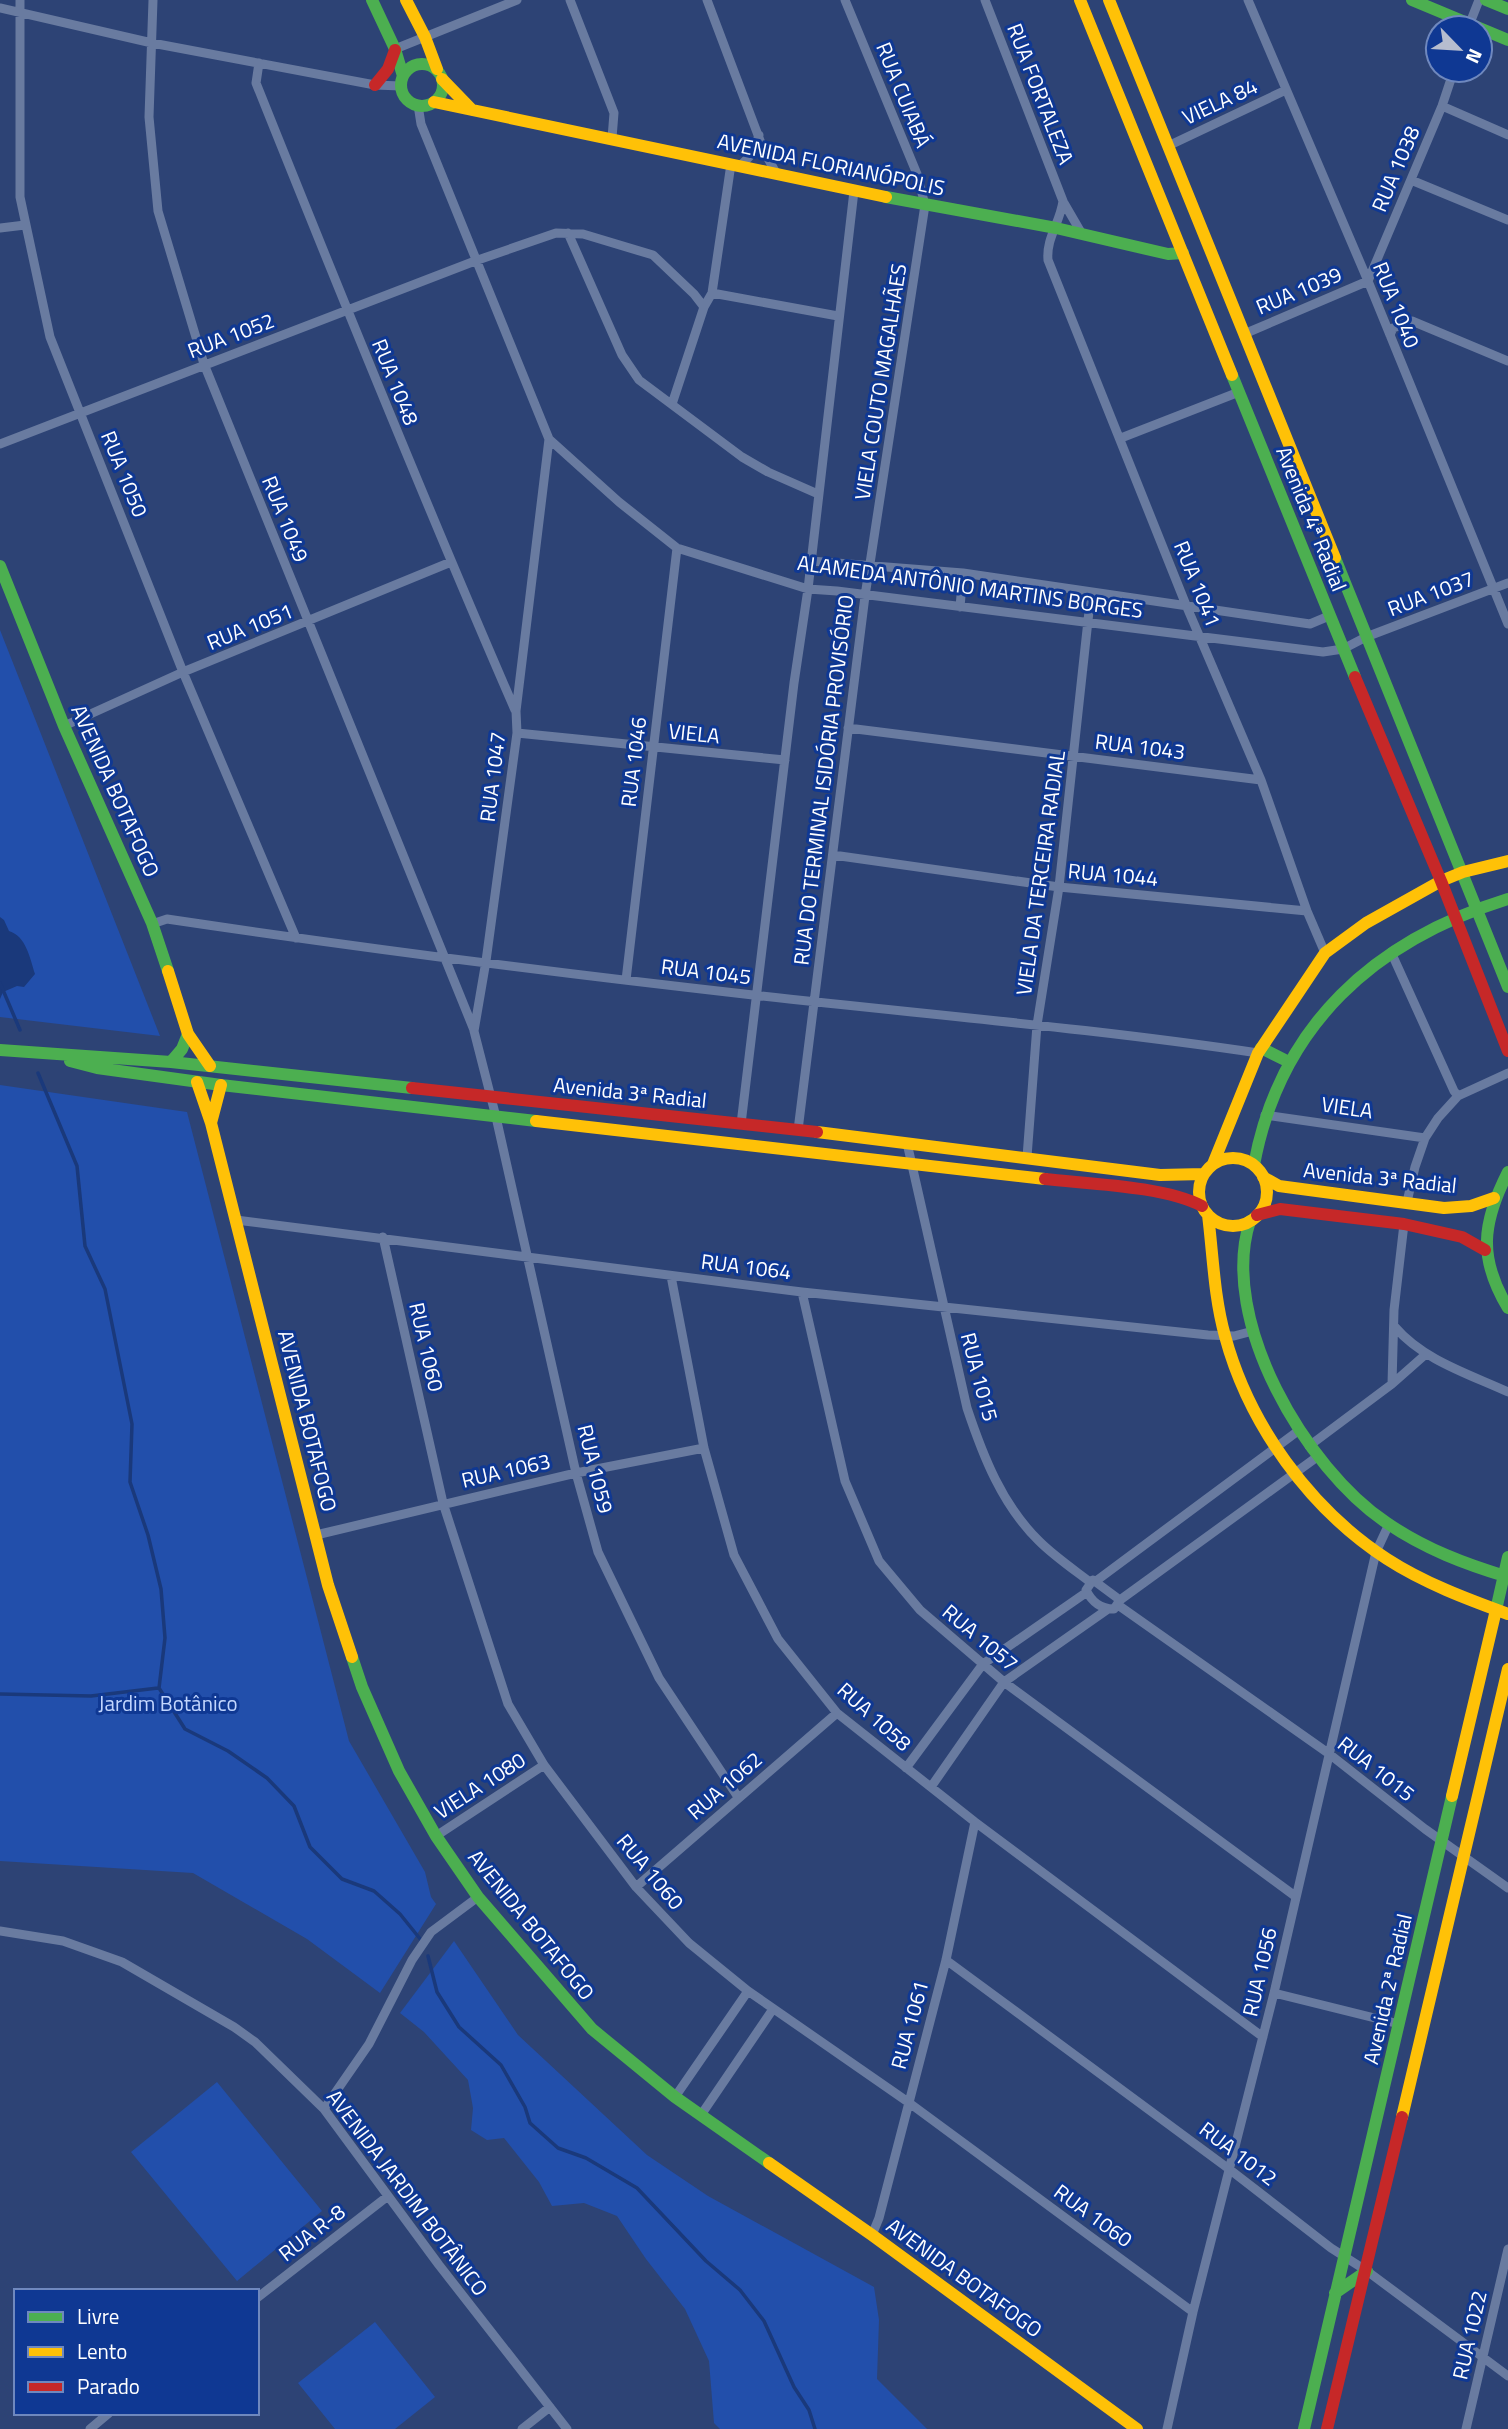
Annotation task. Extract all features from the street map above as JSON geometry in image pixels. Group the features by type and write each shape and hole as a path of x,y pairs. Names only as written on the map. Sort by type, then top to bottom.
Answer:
{"main road":[{"path":"372,0 395,49 406,99 418,105 434,102 442,92 439,74 425,37 406,0"},
{"name":"Avenida 4ª Radial","path":"1080,0 1508,1051"},
{"name":"Avenida 4ª Radial","path":"1109,0 1508,987"},
{"path":"1412,0 1443,14"},
{"path":"1486,0 1508,9"},
{"path":"375,85 388,69 395,49"},
{"path":"402,81 412,66 431,66 472,110"},
{"name":"AVENIDA FLORIANÓPOLIS","path":"434,102 854,191 1056,228 1168,254 1183,253"},
{"name":"AVENIDA BOTAFOGO","path":"0,566 64,726 152,925 188,1034 210,1066"},
{"path":"1502,1611 1439,1586 1376,1552 1320,1503 1275,1446 1245,1393 1226,1337 1199,1184 1213,1164 1259,1050 1325,953 1366,923 1441,881 1463,872 1508,861"},
{"path":"1254,1165 1265,1115 1289,1062 1316,1024 1346,990 1391,952 1454,917 1508,899"},
{"path":"171,1062 182,1049 188,1034"},
{"name":"Avenida 3ª Radial","path":"0,1050 51,1056 97,1068 221,1085 496,1117 606,1126 1157,1192 1187,1198 1205,1210"},
{"path":"1259,1050 1289,1062"},
{"name":"Avenida 3ª Radial","path":"51,1056 98,1055 171,1062 799,1130 1160,1175 1204,1174"},
{"name":"AVENIDA BOTAFOGO","path":"197,1082 211,1123 328,1585 362,1687 399,1771 436,1836 478,1897 592,2029 675,2097 872,2235 1137,2429"},
{"name":"AVENIDA BOTAFOGO","path":"211,1123 221,1085"},
{"path":"606,1126 641,1124 732,1134 738,1131 741,1124"},
{"path":"799,1130 803,1144 831,1155"},
{"path":"1213,1164 1235,1158 1254,1165 1264,1177 1266,1197 1243,1242 1247,1306 1253,1331 1272,1381 1298,1430 1347,1489 1389,1524 1454,1559 1506,1576"},
{"path":"1508,1172 1494,1198 1487,1225 1485,1250 1497,1292 1508,1308"},
{"name":"Avenida 3ª Radial","path":"1264,1177 1279,1186 1444,1208 1471,1206 1494,1198"},
{"name":"Avenida 3ª Radial","path":"1254,1218 1280,1209 1404,1224 1462,1237 1485,1250"},
{"path":"1205,1210 1222,1224 1229,1226 1254,1218"},
{"name":"Avenida 2ª Radial","path":"1304,2429 1443,1841 1502,1611 1508,1557"},
{"name":"Avenida 2ª Radial","path":"1326,2429 1367,2271 1508,1669"},
{"path":"1335,2293 1367,2271"}],"street":[{"name":"RUA 1050","path":"20,0 20,197 50,337 183,672 296,938"},
{"name":"RUA 1049","path":"153,0 149,117 158,211 204,364 474,1031"},
{"path":"395,49 517,0"},
{"path":"570,0 614,113 612,138"},
{"path":"707,0 764,150 776,173"},
{"name":"RUA CUIABÁ","path":"845,0 917,174 925,205"},
{"name":"RUA FORTALEZA","path":"985,0 1063,201 1082,234"},
{"name":"RUA 1040","path":"1248,0 1368,281 1508,624"},
{"path":"0,8 152,43 375,85 402,81"},
{"name":"RUA 1048","path":"260,63 256,83 347,312 516,711"},
{"name":"RUA 1038","path":"1368,281 1449,84"},
{"name":"VIELA 84","path":"1168,146 1286,90"},
{"name":"ALAMEDA ANTÔNIO MARTINS BORGES","path":"418,105 421,124 549,439 619,502 677,548 808,589 1323,652 1343,649 1366,637"},
{"path":"1442,106 1508,135"},
{"path":"672,404 704,307 712,293 735,165 753,153 759,133"},
{"path":"1411,180 1508,219"},
{"name":"RUA DO TERMINAL ISIDÓRIA PROVISÓRIO","path":"741,1124 793,683 808,589 854,191"},
{"path":"1056,228 1063,201"},
{"name":"VIELA COUTO MAGALHÃES","path":"871,565 925,205"},
{"path":"0,228 25,225"},
{"name":"RUA 1041","path":"1056,228 1047,246 1048,260 1186,605 1261,780 1307,911 1325,953"},
{"name":"RUA 1052","path":"0,444 475,261 556,233 568,233"},
{"path":"704,307 653,255 583,234 568,233 629,368 639,380 742,457 768,472 818,494"},
{"name":"RUA 1039","path":"1244,334 1368,281"},
{"path":"712,293 838,316"},
{"path":"1390,335 1393,328 1412,321 1508,361"},
{"path":"1121,439 1239,392"},
{"name":"RUA 1047","path":"496,1117 474,1031 517,733 516,711 549,439"},
{"name":"RUA 1046","path":"626,980 677,548"},
{"name":"ALAMEDA ANTÔNIO MARTINS BORGES","path":"811,561 963,573 1310,624 1329,616"},
{"name":"RUA 1051","path":"64,726 183,672 451,562"},
{"name":"RUA DO TERMINAL ISIDÓRIA PROVISÓRIO","path":"799,1130 865,594 871,565"},
{"path":"961,607 963,573"},
{"name":"RUA 1037","path":"1366,637 1508,583"},
{"name":"VIELA DA TERCEIRA RADIAL","path":"1027,1157 1037,1025 1059,887 1091,593"},
{"name":"RUA 1043","path":"848,728 1261,780"},
{"name":"VIELA","path":"517,733 785,760"},
{"name":"RUA 1044","path":"832,855 1059,887 1307,911"},
{"name":"RUA 1045","path":"152,925 167,919 296,938 756,996 1259,1050"},
{"path":"1391,952 1458,1096"},
{"path":"1407,1202 1425,1138 1458,1096 1508,1073"},
{"name":"VIELA","path":"1265,1115 1425,1138"},
{"name":"RUA 1059","path":"496,1117 576,1473 598,1552 659,1678 738,1797"},
{"name":"RUA 1015","path":"907,1143 967,1408 994,1478 1015,1513 1039,1542 1119,1603 1508,1888"},
{"name":"RUA 1064","path":"236,1220 802,1292 1226,1337 1253,1331"},
{"path":"1392,1384 1394,1310 1404,1224"},
{"name":"RUA 1060","path":"383,1237 443,1503 508,1704 544,1765 636,1887 689,1943 748,1991 908,2102 1194,2312"},
{"name":"RUA 1058","path":"671,1276 704,1448 734,1555 778,1639 837,1713 975,1822 1263,2037"},
{"name":"RUA 1057","path":"802,1292 845,1481 879,1561 920,1610 1004,1682 1295,1896"},
{"path":"1395,1327 1406,1340 1426,1354 1508,1392"},
{"path":"1087,1592 1094,1602 1114,1609 1295,1473 1313,1451 1426,1354"},
{"path":"906,1768 983,1664 1087,1592 1093,1581 1227,1485 1298,1430"},
{"name":"RUA 1063","path":"316,1535 576,1473 704,1448"},
{"name":"RUA 1056","path":"1167,2429 1274,1993 1376,1552 1389,1524"},
{"path":"931,1787 1004,1682 1108,1609"},
{"name":"RUA 1062","path":"636,1887 837,1713"},
{"name":"VIELA 1080","path":"436,1836 544,1765"},
{"name":"RUA 1061","path":"872,2235 879,2218 946,1960 975,1822"},
{"path":"324,2109 369,2044 412,1960 431,1931 478,1897"},
{"name":"AVENIDA JARDIM BOTÂNICO","path":"0,1931 63,1941 122,1962 255,2042 324,2109 567,2429"},
{"name":"RUA 1012","path":"946,1960 1508,2376"},
{"path":"675,2097 748,1991"},
{"path":"1274,1993 1399,2024"},
{"path":"701,2115 773,2009"},
{"name":"RUA R-8","path":"259,2296 388,2196"},
{"name":"RUA 1022","path":"1466,2429 1508,2249"},
{"path":"522,2429 550,2407"},
{"path":"90,2429 107,2415"}],"green space":[{"path":"0,630 160,1036 0,1017"},
{"name":"Jardim Botânico","path":"0,1085 187,1112 349,1741 425,1872 431,1897 436,1904 380,1993 307,1939 193,1873 0,1861"},
{"path":"454,1941 518,2035 647,2155 708,2196 874,2287 879,2320 877,2379 927,2429 720,2429 714,2423 709,2361 685,2309 617,2216 584,2203 552,2206 539,2182 504,2138 487,2140 471,2130 473,2108 468,2080 424,2032 400,2013"},
{"path":"217,2082 322,2211 237,2281 131,2152"},
{"path":"375,2322 435,2397 395,2429 335,2429 298,2383"}],"shaded area":[{"path":"0,917 9,931 20,938 35,974 24,987 17,986 3,992 0,999"}],"waterway":[{"path":"0,983 20,1030"},
{"path":"38,1073 77,1166 85,1246 105,1289 132,1424 130,1482 148,1535 161,1589 165,1638 159,1688 185,1729 228,1751 267,1778 294,1806 310,1847 342,1879 374,1891 400,1914 421,1940"},
{"path":"0,1694 91,1696 158,1688"},
{"path":"428,1956 437,1992 459,2027 501,2065 525,2107 530,2123 558,2148 586,2158 637,2188 706,2261 740,2290 764,2321 794,2387 809,2410 815,2429"}],"traffic: fast":[{"path":"372,0 395,49 403,76"},
{"path":"1412,0 1508,40"},
{"path":"1486,0 1508,9"},
{"path":"422,64 437,70 443,85 437,100 422,106 407,100 401,85 407,70 422,64"},
{"path":"886,197 1056,228 1168,254 1183,253"},
{"path":"1232,375 1355,677"},
{"path":"1335,558 1508,987"},
{"path":"0,566 64,726 152,923 168,971"},
{"path":"1254,1165 1267,1115 1286,1070 1311,1030 1341,995 1376,964 1416,938 1460,916 1508,899"},
{"path":"171,1062 182,1049 188,1034"},
{"path":"1261,1048 1289,1062"},
{"path":"0,1050 171,1062 412,1088"},
{"path":"70,1061 97,1068 221,1085 536,1121"},
{"path":"1508,1172 1493,1208 1487,1240 1492,1273 1508,1308"},
{"path":"1250,1221 1243,1260 1247,1302 1258,1346 1276,1389 1300,1430 1327,1467 1357,1499 1387,1523 1446,1555 1508,1577"},
{"path":"1496,1610 1508,1557"},
{"path":"352,1657 362,1687 399,1771 436,1836 478,1897 592,2029 675,2097 769,2163"},
{"path":"1304,2429 1452,1796"},
{"path":"1335,2293 1367,2271"}],"traffic: slow":[{"path":"406,0 425,37 437,69"},
{"path":"1080,0 1232,375"},
{"path":"1109,0 1335,558"},
{"path":"442,79 472,110"},
{"path":"434,102 886,197"},
{"path":"1213,1164 1258,1053 1325,953 1366,923 1441,881 1463,872 1508,861"},
{"path":"168,971 188,1034 210,1066"},
{"path":"197,1082 211,1123 328,1585 352,1657"},
{"path":"211,1123 221,1085"},
{"path":"536,1121 1045,1179"},
{"path":"817,1132 1160,1175 1204,1174"},
{"path":"1233,1158 1246,1161 1257,1168 1264,1179 1267,1192 1264,1205 1257,1216 1246,1223 1233,1226 1220,1223 1209,1216 1202,1205 1199,1192 1202,1179 1209,1168 1220,1161 1233,1158"},
{"path":"1263,1177 1279,1186 1444,1208 1471,1206 1494,1198"},
{"path":"1208,1215 1216,1291 1225,1336 1250,1401 1286,1462 1333,1516 1387,1559 1431,1583 1508,1614"},
{"path":"1452,1796 1496,1610"},
{"path":"1402,2117 1508,1669"},
{"path":"769,2163 1137,2429"}],"traffic: jam":[{"path":"375,85 388,69 395,50"},
{"path":"1355,677 1441,881 1508,1051"},
{"path":"412,1088 817,1132"},
{"path":"1045,1179 1147,1190 1186,1199 1202,1206"},
{"path":"1257,1215 1280,1209 1404,1224 1462,1237 1485,1250"},
{"path":"1327,2429 1402,2117"}]}
